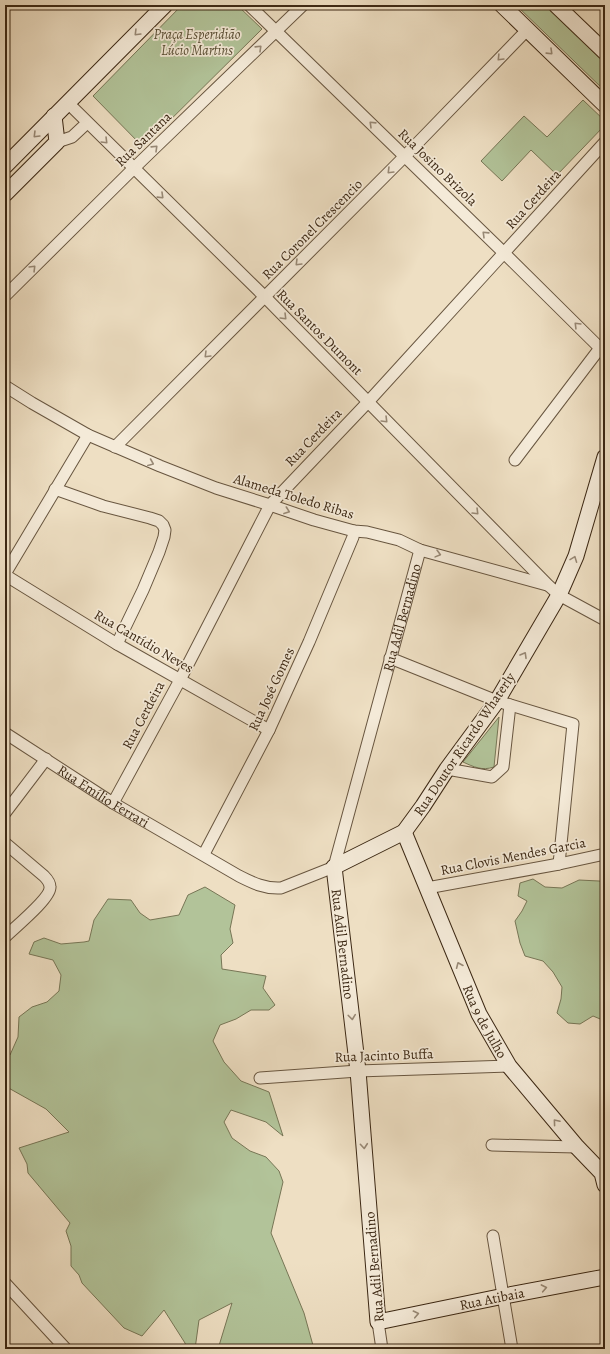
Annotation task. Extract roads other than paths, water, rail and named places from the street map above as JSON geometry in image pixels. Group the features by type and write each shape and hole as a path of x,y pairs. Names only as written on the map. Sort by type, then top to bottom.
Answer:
{"main road":[{"path":"5,166 165,5"},
{"path":"502,5 605,104"},
{"path":"556,5 605,52"},
{"path":"5,194 56,142 54,116"},
{"name":"Rua Doutor Ricardo Whaterly","path":"404,832 447,769 504,703 554,590 576,556 605,457"},
{"path":"334,867 404,832"},
{"name":"Rua 9 de Julho","path":"404,832 479,1014 509,1066 577,1147 602,1173 605,1186"},
{"name":"Rua Adil Bernadino","path":"334,867 358,1071 378,1322"},
{"name":"Rua Atibaia","path":"378,1322 605,1277"}],"street":[{"name":"Rua Josino Brizola","path":"249,5 602,350"},
{"name":"Rua Santana","path":"5,296 304,5"},
{"name":"Rua Coronel Crescencio","path":"116,447 405,156 527,30"},
{"name":"Rua Santos Dumont","path":"68,103 265,297 554,590"},
{"path":"56,142 72,137 87,123"},
{"name":"Rua Cerdeira","path":"113,802 180,680 270,505 368,402 605,142"},
{"path":"515,460 602,350"},
{"name":"Alameda Toledo Ribas","path":"5,386 88,434 216,488 314,520 354,531 368,532 399,540 420,550 554,590 605,620"},
{"path":"5,575 88,434"},
{"path":"55,489 103,506 150,518 163,525 165,530 164,537 159,552 143,590 117,644"},
{"name":"Rua José Gomes","path":"204,854 269,730 309,642 353,537 354,531"},
{"name":"Rua Adil Bernadino","path":"334,867 420,550"},
{"name":"Rua Cantídio Neves","path":"5,575 117,644 269,730"},
{"path":"390,658 504,703 573,724 559,864"},
{"path":"447,769 492,777 503,767 504,703"},
{"name":"Rua Emílio Ferrari","path":"5,733 113,802 204,854 239,876 259,885 272,888 281,888 334,867"},
{"path":"5,813 46,760"},
{"path":"5,843 44,876 51,887 43,902 5,937"},
{"name":"Rua Clovis Mendes Garcia","path":"427,888 605,854"},
{"name":"Rua Jacinto Buffa","path":"260,1078 358,1071 509,1066"},
{"path":"492,1145 577,1147"},
{"path":"493,1236 512,1349"},
{"path":"5,1283 66,1349"},
{"name":"Rua Adil Bernadino","path":"378,1322 382,1349"}],"park label":[{"name":"Praça Esperidião Lúcio Martins","path":"197,42"}]}
